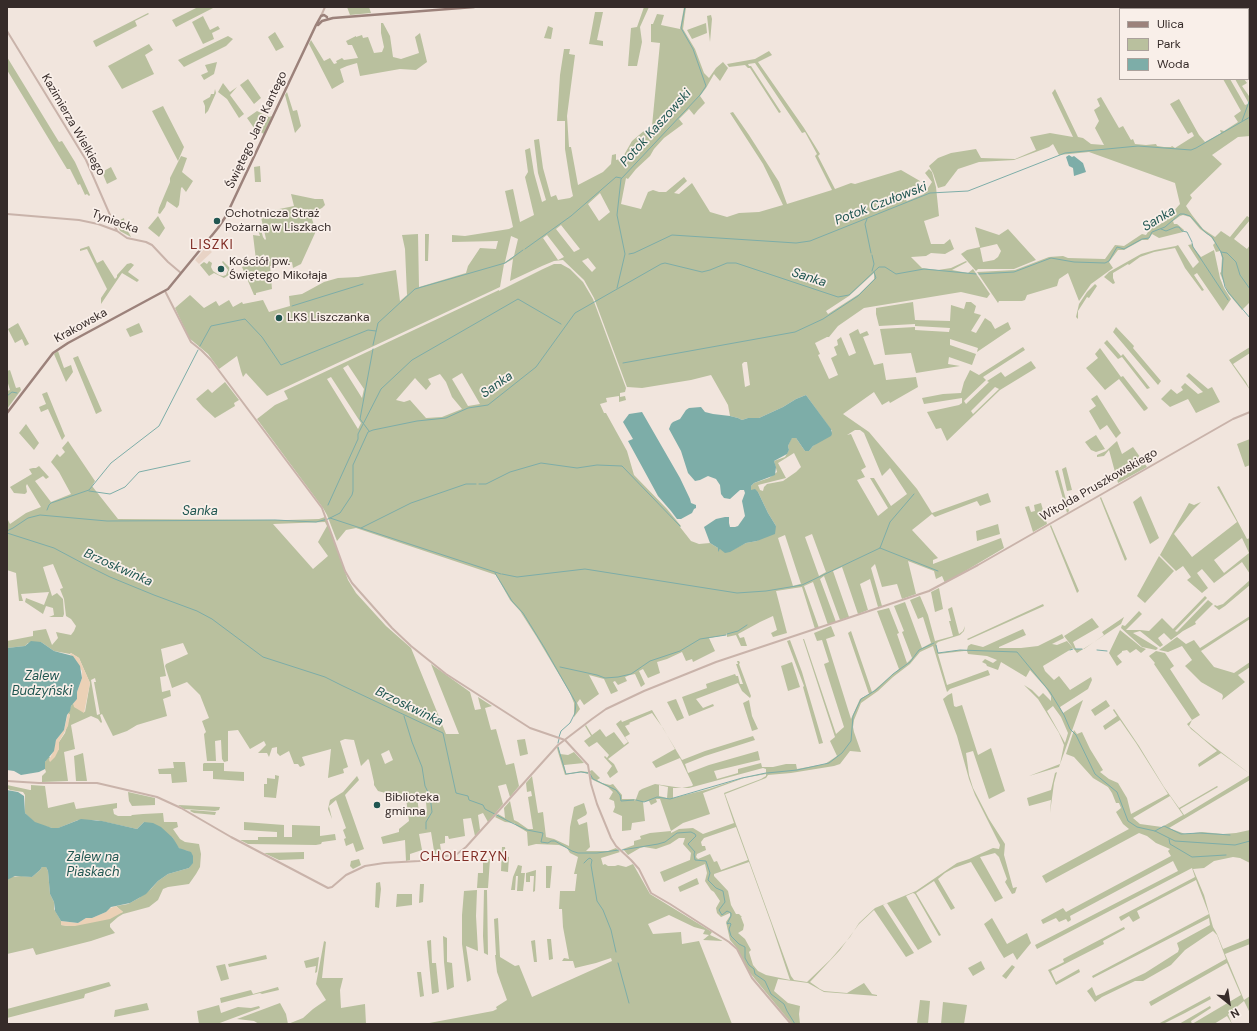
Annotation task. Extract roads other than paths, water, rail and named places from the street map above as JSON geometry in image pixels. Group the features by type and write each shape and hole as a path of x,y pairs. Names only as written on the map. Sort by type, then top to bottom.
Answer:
{"main road":[{"path":"324,18 474,7"},
{"name":"Świętego Jana Kantego","path":"181,273 220,226 226,216 315,28 324,18"},
{"name":"Krakowska","path":"7,413 46,360 55,351 164,291 171,286 181,273"}],"street":[{"path":"324,18 325,8"},
{"name":"Kazimierza Wielkiego","path":"7,31 86,160 117,231"},
{"name":"Tyniecka","path":"7,214 86,221 117,231 127,238 146,242 152,245 181,273"},
{"path":"164,291 191,342 206,355 322,508 345,571 352,583 392,628 411,646 453,679 530,728 564,740 588,765 597,806 611,838 621,851 639,869 651,893 729,942 737,949 752,978 791,1024"},
{"name":"Witolda Pruszkowskiego","path":"7,781 39,784 97,783 160,798 328,888 332,887 346,875 365,866 384,863 419,861 459,853 564,740 606,709 649,689 718,661 924,593 958,576 1233,419 1250,412"}],"water":[{"path":"1069,155 1072,157 1074,156 1083,163 1086,172 1074,176 1073,168 1069,166 1066,157"},
{"path":"806,395 831,429 831,436 813,446 809,451 805,451 796,438 792,438 788,446 789,450 787,454 774,461 776,467 775,475 754,483 751,486 751,490 755,489 758,492 776,526 775,534 757,541 746,543 730,552 725,553 720,549 718,552 718,548 710,543 704,527 716,519 725,517 729,517 730,527 738,526 745,516 742,501 745,493 744,490 740,490 730,499 724,498 721,494 720,485 716,479 708,476 695,481 688,473 681,451 669,429 671,424 680,419 689,408 701,407 705,412 730,416 742,420 748,418 759,418"},
{"path":"642,412 680,478 691,503 696,505 696,508 692,513 681,519 677,519 658,496 628,441 633,439 623,422 629,414"},
{"name":"Zalew Budzyński","path":"31,641 41,642 54,651 73,656 80,666 82,678 77,692 77,699 71,706 67,715 64,730 56,740 54,751 45,762 45,769 39,772 21,775 14,771 7,770 7,648 25,646"},
{"name":"Zalew na Piaskach","path":"7,790 18,792 24,796 25,813 35,822 52,828 58,828 81,819 102,821 137,829 144,822 153,823 161,827 173,838 179,848 191,852 193,856 193,863 189,868 168,874 158,881 146,894 130,903 111,907 106,912 92,918 86,918 78,923 61,921 55,911 54,902 50,894 48,871 46,867 42,867 32,877 15,876 7,880"}],"waterway":[{"name":"Potok Kaszowski","path":"617,288 625,254 617,215 621,179 700,95 706,86 693,49 681,28 685,7"},
{"path":"1242,121 1250,99"},
{"name":"Potok Czułowski","path":"629,254 672,235 796,243 810,241 930,193 968,191 1065,153 1138,146 1191,150 1250,117"},
{"path":"525,249 571,216 616,177 621,178"},
{"name":"Sanka","path":"979,274 1014,272 1051,258 1074,262 1105,263 1109,261 1117,247 1124,249 1142,239 1149,238 1152,232 1165,227 1180,214 1184,214 1190,216 1205,232 1212,237 1223,258 1222,274 1225,287 1250,318"},
{"path":"867,219 865,224 871,253"},
{"path":"1161,229 1166,231 1179,227 1182,231 1187,232 1192,242"},
{"path":"1192,243 1193,247 1228,300"},
{"path":"373,345 378,323 415,289 505,263 523,250"},
{"path":"1221,252 1227,253 1236,262 1240,275 1250,289"},
{"path":"872,255 874,264 872,271"},
{"name":"Sanka","path":"7,531 28,518 40,515 107,521 275,520 316,522 328,519 340,513 352,495 353,465 368,432 417,421 446,418 468,408 488,405 536,367 575,313 661,264 665,263 702,272 727,263 736,263 838,297 849,295 879,267 885,267 896,274 924,269 976,274"},
{"path":"623,363 795,332 823,319 858,296 876,278 874,272"},
{"path":"292,306 363,284"},
{"path":"328,505 358,439 358,434 381,389 412,360 518,299 561,324"},
{"path":"200,346 211,326 245,319 262,337 281,365 368,330 376,331"},
{"path":"369,431 360,419 373,349"},
{"path":"47,510 51,503 89,490 111,463 159,426 198,350"},
{"path":"7,396 12,392 17,393"},
{"path":"89,491 110,494 125,487 139,472 190,461"},
{"path":"479,484 486,484 510,472 541,463 577,468 597,465 622,466 680,526"},
{"path":"361,528 411,503 466,484 476,484"},
{"path":"502,574 517,577 585,569 737,593 766,591 802,585 880,548 890,522 914,494"},
{"path":"330,518 501,574"},
{"name":"Brzoskwinka","path":"7,533 54,548 110,577 197,611 212,619 263,657 325,677 443,733 456,793 468,796 469,800 483,805 485,809 527,830 543,833 541,842 548,843 555,841 578,853 597,853 619,850"},
{"path":"880,548 938,571"},
{"path":"495,573 512,601 523,613 576,703 575,713 570,723 561,731 559,737"},
{"path":"727,634 738,631 747,625"},
{"path":"560,667 605,678 618,677 631,674 650,661 680,651 700,639 726,635"},
{"path":"767,773 797,770 829,763 842,753 851,741 853,716 861,699 876,690 893,674 910,662 919,650 934,643"},
{"path":"936,645 938,653 960,650 1017,652 1050,692 1064,715 1070,729 1076,735 1095,774 1117,792 1128,821 1137,827 1155,831 1175,841 1235,845 1250,841"},
{"path":"1075,649 1082,649"},
{"path":"1097,650 1107,651"},
{"path":"404,716 422,767 425,786 430,796 432,812 426,822 426,829"},
{"path":"558,743 559,739"},
{"path":"558,747 566,774 581,772 588,773"},
{"path":"636,800 644,802 657,797 670,799 742,778 766,773"},
{"path":"590,774 593,779 616,790 620,795 621,801 634,800"},
{"path":"1155,831 1164,826 1181,834 1200,833 1230,835"},
{"name":"Brzoskwinka","path":"622,850 665,842 677,833 691,832 695,834 696,836 688,844 695,852 695,860 706,861 710,873 708,880 716,888 723,891 725,902 719,910 722,915 727,911 731,913 727,924 731,924 729,929 731,936 739,944 745,947 745,958 749,965 754,969 755,974 765,981 771,994 784,1004 795,1024"},
{"path":"1169,839 1170,844 1192,857 1226,855"},
{"path":"584,863 590,858 592,860 591,865 597,901 603,910 611,930 616,952"},
{"path":"618,963 629,1003"}],"place":[{"name":"Ochotnicza Straż Pożarna w Liszkach","path":"217,221"},
{"name":"Kościół pw. Świętego Mikołaja","path":"221,269"},
{"name":"LKS Liszczanka","path":"279,318"},
{"name":"Biblioteka gminna","path":"377,805"}],"district":[{"name":"LISZKI","path":"212,245"},
{"name":"CHOLERZYN","path":"464,857"}]}
